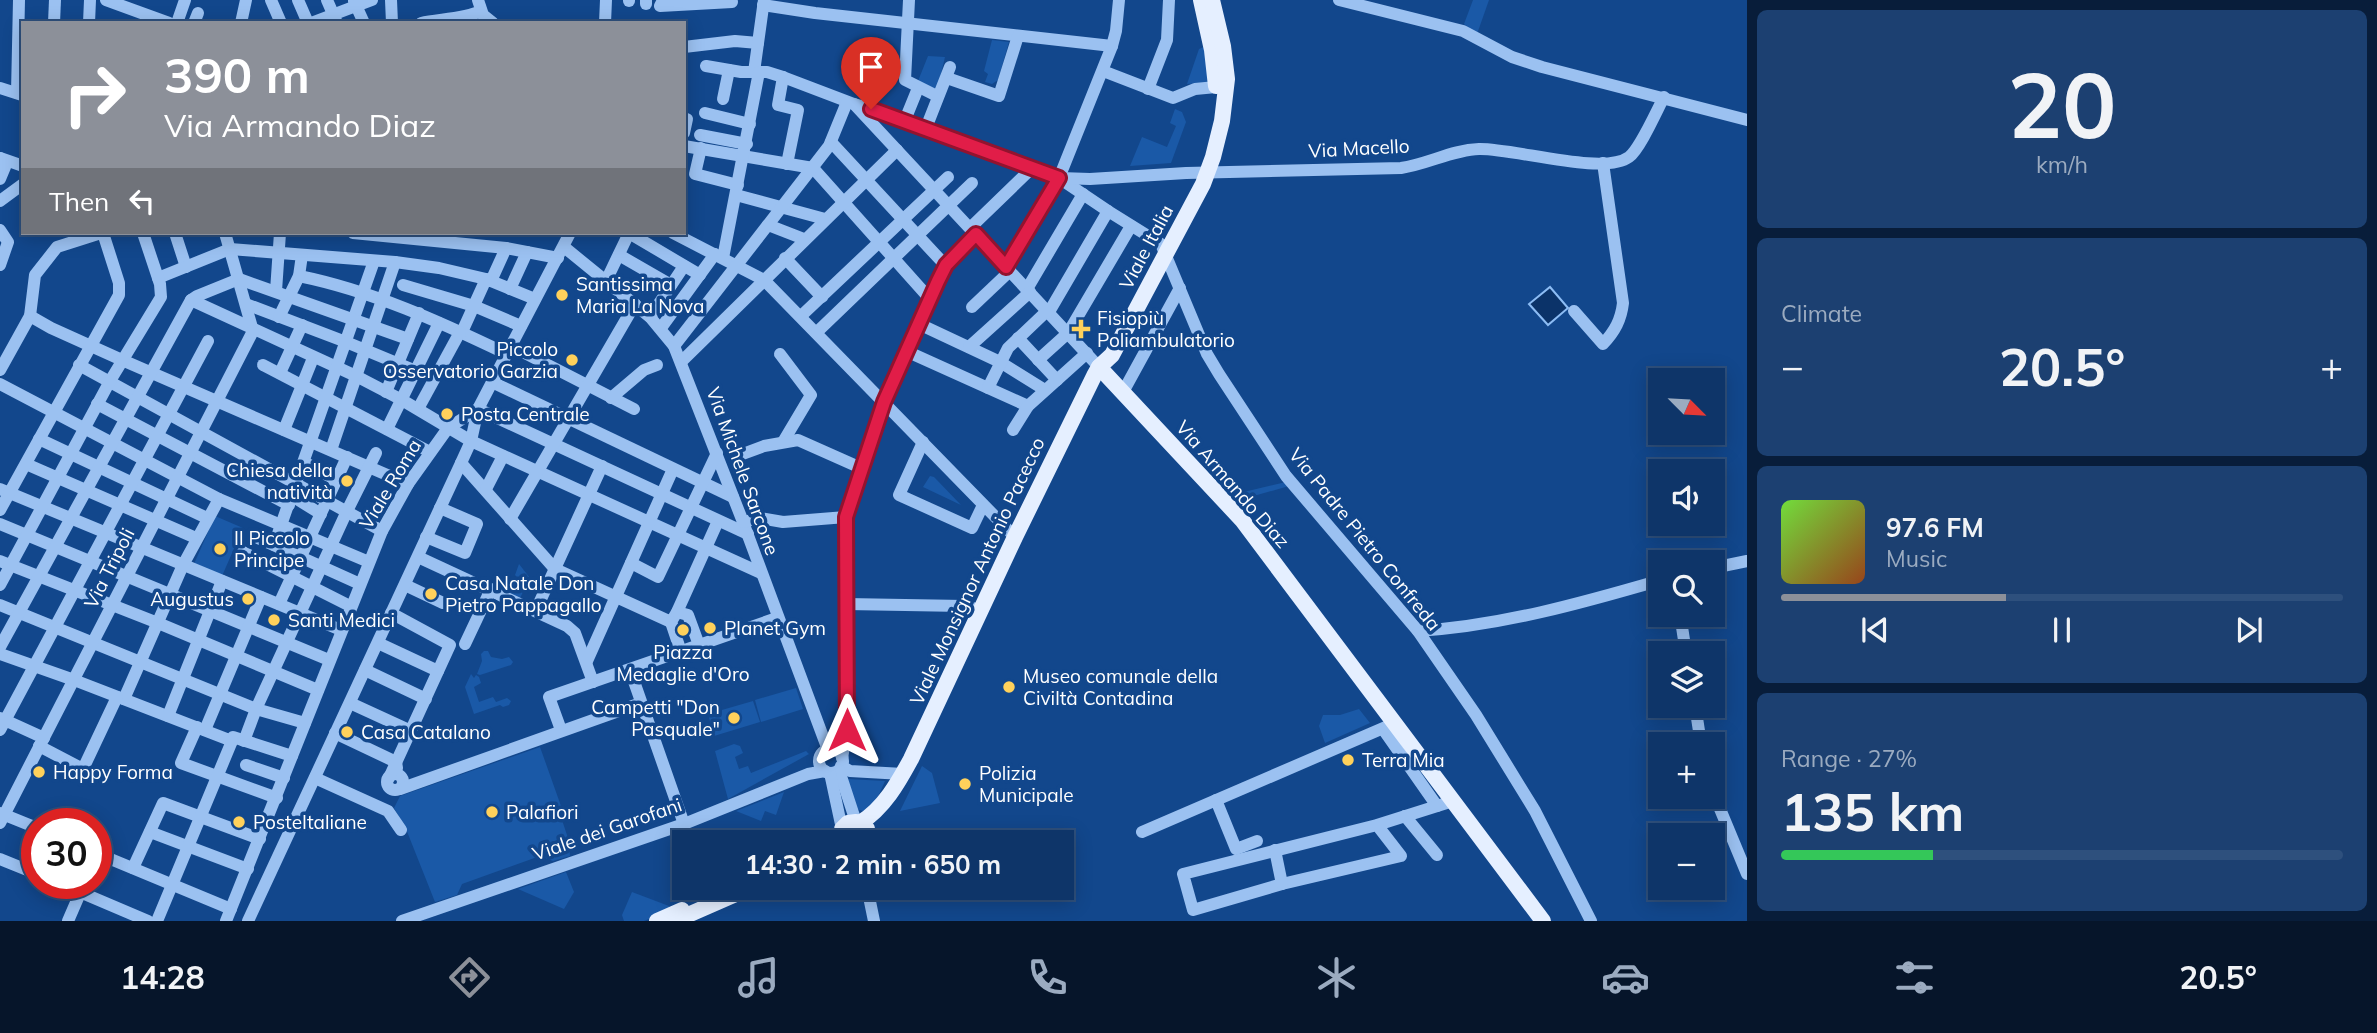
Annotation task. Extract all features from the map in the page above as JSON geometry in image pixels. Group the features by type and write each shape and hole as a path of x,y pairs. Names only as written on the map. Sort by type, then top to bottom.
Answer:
{"main road":[{"name":"Viale Italia","path":"1201,0 1215,62 1216,87 1202,173"},
{"name":"Viale Italia","path":"1099,367 1112,355 1218,141 1227,86 1223,47 1212,0"},
{"name":"Via Armando Diaz","path":"1099,367 1242,520 1389,726 1453,801 1543,921"},
{"name":"Viale Monsignor Antonio Pacecco","path":"849,830 876,811 903,774 1099,367"},
{"name":"Viale Monsignor Antonio Pacecco","path":"874,830 885,813 892,792"},
{"path":"657,921 705,900"},
{"path":"674,921 722,900"}],"street":[{"path":"0,88 20,94 19,0"},
{"path":"54,21 55,0"},
{"path":"89,21 90,0"},
{"path":"106,0 136,16 160,21"},
{"path":"178,21 185,0"},
{"path":"241,21 246,0"},
{"path":"271,0 280,21"},
{"path":"298,0 309,21"},
{"path":"327,0 335,19 355,3 372,0"},
{"path":"391,0 392,21"},
{"path":"605,21 606,0"},
{"path":"909,0 905,80 937,96"},
{"path":"972,307 1008,269 1059,178 1112,46 1119,0"},
{"path":"1148,89 1167,40 1170,0"},
{"path":"1339,0 1463,32 1512,57 1542,67 1747,120"},
{"path":"662,3 732,2"},
{"path":"355,3 363,21"},
{"path":"661,328 699,275 719,256 746,150 764,3 816,7 908,23 1112,46"},
{"path":"447,20 471,15 479,6 491,21"},
{"path":"926,128 948,73 999,96 1018,36"},
{"path":"686,47 735,41 758,43"},
{"path":"706,66 783,77 1059,178 1164,249"},
{"path":"723,99 729,70"},
{"path":"1103,71 1173,98 1195,89 1216,87"},
{"path":"783,77 778,105 798,110 787,164"},
{"path":"905,120 918,88"},
{"name":"Via Macello","path":"1059,178 1401,168 1416,166 1458,151 1481,149 1603,163 1620,161 1632,155 1664,97"},
{"path":"674,346 813,168 831,142 850,103"},
{"name":"Via Armando Diaz","path":"850,103 1099,367"},
{"path":"705,113 750,124"},
{"path":"686,124 687,119"},
{"path":"700,135 787,164 813,168 930,299"},
{"path":"831,142 946,265"},
{"path":"686,146 746,150"},
{"path":"701,148 695,174 781,208 825,219"},
{"path":"682,361 897,150"},
{"path":"0,158 21,165"},
{"path":"0,158 5,164 2,176 21,173"},
{"path":"1574,311 1603,344 1615,331 1622,314 1623,303 1603,163"},
{"path":"835,768 847,730 846,517 861,468 884,402 946,265 973,231 1032,168"},
{"path":"801,316 948,177"},
{"path":"817,332 972,183"},
{"path":"0,201 21,185"},
{"path":"969,348 1028,291 1083,194"},
{"path":"988,388 1007,348 1048,312 1108,211"},
{"path":"768,226 804,239"},
{"path":"1038,360 1068,333 1131,226"},
{"path":"0,230 8,242 0,265"},
{"path":"0,370 30,316 35,275 57,247 96,235"},
{"path":"0,510 5,491 26,464 120,292 103,235"},
{"path":"0,585 5,564 27,535 97,404 161,297 158,278 144,235"},
{"path":"176,235 186,267"},
{"path":"226,235 253,331"},
{"path":"276,291 281,235"},
{"path":"376,235 451,238 527,252 561,252"},
{"path":"248,921 471,441 478,409 569,235"},
{"path":"606,281 628,235"},
{"path":"632,235 699,275"},
{"path":"677,235 764,280 1015,537"},
{"path":"331,450 382,299 410,238"},
{"path":"418,409 506,248"},
{"path":"158,278 230,249 439,268 488,280 535,299"},
{"name":"Via Padre Pietro Confreda","path":"1164,249 1206,354 1300,494 1418,631 1488,733 1535,811 1591,921"},
{"path":"510,289 527,252"},
{"name":"Via Michele Sarcone","path":"561,252 606,281 635,304 661,328 674,346 682,361 828,750"},
{"path":"279,317 299,276 302,255"},
{"path":"619,255 671,285"},
{"path":"785,258 822,297"},
{"path":"274,545 374,261"},
{"path":"650,317 684,266"},
{"path":"433,292 439,268"},
{"path":"299,276 363,292 419,313 509,350 634,409"},
{"path":"0,648 191,300 239,279 408,339"},
{"path":"403,285 474,306 521,326"},
{"path":"1124,392 1180,288"},
{"path":"191,300 253,331 356,376 418,409 447,428 478,409"},
{"path":"246,304 398,363 431,384"},
{"path":"510,519 635,304"},
{"path":"386,392 419,313"},
{"path":"30,316 122,360 408,484"},
{"path":"387,429 439,323"},
{"path":"919,324 1000,362 1045,390"},
{"path":"280,373 302,325"},
{"name":"Via Tripoli","path":"1,817 253,331"},
{"path":"1018,338 1057,380"},
{"path":"208,341 2,723 41,742 83,769 140,663 196,538 219,499"},
{"path":"906,351 1028,406"},
{"path":"1013,430 1028,406 1087,353"},
{"path":"780,354 811,395 783,442"},
{"path":"284,430 313,358"},
{"path":"79,365 382,531"},
{"path":"263,365 430,452"},
{"path":"611,398 644,370 657,365"},
{"path":"492,382 733,497"},
{"path":"0,384 219,499 369,562"},
{"path":"97,404 259,489 321,514"},
{"path":"478,409 718,521 745,528 760,518 783,522 846,517"},
{"name":"Viale Roma","path":"229,915 382,531 408,484 447,428 761,573"},
{"path":"39,439 208,518"},
{"path":"740,455 764,446 798,440 861,468"},
{"path":"923,442 898,495 972,528 983,505"},
{"path":"157,921 216,776 256,709 376,453"},
{"path":"631,563 658,577 717,453"},
{"path":"486,489 503,456"},
{"path":"279,604 347,457"},
{"path":"304,462 336,480"},
{"path":"461,463 555,569 615,597 674,617 688,615 699,645"},
{"path":"26,464 196,538"},
{"path":"536,610 602,467"},
{"path":"587,661 673,469"},
{"path":"249,511 259,489"},
{"path":"5,491 341,630"},
{"path":"426,537 465,553 477,524 440,508"},
{"path":"681,652 674,617 718,521"},
{"path":"0,524 329,660"},
{"path":"258,538 360,584"},
{"path":"243,552 351,606"},
{"path":"418,556 567,626 575,634 593,682"},
{"path":"1725,566 1747,561"},
{"path":"5,564 198,639 318,690"},
{"path":"168,716 222,581"},
{"path":"1418,631 1444,630 1572,605 1648,584"},
{"path":"405,585 443,603"},
{"path":"465,644 491,589"},
{"path":"261,597 220,695 181,763 277,798"},
{"path":"846,604 964,606 981,610"},
{"path":"0,605 256,709 305,723"},
{"path":"378,806 395,779 411,731 450,645 391,613"},
{"path":"561,730 550,697 777,618"},
{"path":"378,643 438,671"},
{"path":"0,654 201,729 292,756"},
{"path":"587,661 616,674"},
{"path":"365,670 425,699"},
{"path":"629,670 684,824"},
{"path":"350,703 411,731"},
{"path":"335,733 395,779 424,779 641,703"},
{"path":"1142,832 1389,726 1437,806"},
{"path":"846,830 846,798 835,768 835,750 828,750 819,758 820,766 835,768 850,771 903,774"},
{"path":"246,765 284,778"},
{"name":"Viale dei Garofani","path":"402,921 684,824 808,774 835,768"},
{"path":"315,778 391,813 401,830"},
{"path":"1216,800 1236,849 1257,841"},
{"path":"1377,825 1401,856 1282,884 1193,910 1183,874 1377,825 1453,801"},
{"path":"133,869 163,803 260,839"},
{"path":"1720,809 1747,874"},
{"path":"1405,816 1437,855"},
{"path":"1,817 21,823"},
{"path":"150,832 248,869"},
{"path":"1275,850 1282,884"},
{"path":"0,859 21,868"},
{"path":"112,860 172,884 229,915"},
{"path":"68,921 78,899"},
{"path":"105,899 148,921"},
{"path":"870,900 874,921"}],"shaded area":[{"path":"1473,0 1489,0 1477,34 1464,24"},
{"path":"992,40 1009,42 998,80 992,84 985,82 988,74 984,71"},
{"path":"1206,46 1211,82 1187,84 1199,49"},
{"path":"928,56 945,57 937,91 918,81"},
{"path":"1175,109 1182,112 1186,122 1171,163 1130,166 1142,137 1167,147 1176,126 1170,123"},
{"path":"1550,287 1568,308 1548,325 1529,304"},
{"path":"930,476 934,477 961,505 923,487"},
{"path":"1286,482 1289,486 1236,501 1231,495"},
{"path":"215,516 243,528 222,576 194,564"},
{"path":"519,564 530,578 520,598 507,591 509,586 515,588 519,579 515,575"},
{"path":"484,651 488,651 491,657 509,657 513,662 511,665 477,674"},
{"path":"471,674 474,678 476,675 479,677 481,683 474,687 479,702 493,697 496,702 507,698 511,701 509,705 500,705 474,714 465,687"},
{"name":"Campetti \"Don Pasquale\"","path":"796,688 803,709 761,722 755,700"},
{"name":"Campetti \"Don Pasquale\"","path":"753,701 760,722 714,736 708,714"},
{"path":"1359,709 1370,723 1325,743 1319,726 1323,715 1340,715"},
{"path":"734,744 740,746 743,753 735,757 739,769 748,766 751,773 806,751 809,754 728,799 715,751"},
{"path":"540,747 561,806 558,808 568,838 570,856 553,861 540,856 462,884 457,895 435,902 406,829 394,808 400,796"},
{"path":"922,766 932,773 940,803 900,811"},
{"path":"848,779 885,781 873,808 866,812 856,809"},
{"path":"784,792 776,815 765,811 761,821 736,811"},
{"path":"566,872 574,892 564,909 518,889"},
{"path":"632,892 669,906 671,910 644,921 624,921 622,915"}],"place":[{"name":"Santissima Maria La Nova","path":"562,295"},
{"name":"Fisiopiù Poliambulatorio","path":"1081,329"},
{"name":"Piccolo Osservatorio Garzia","path":"572,360"},
{"name":"Posta Centrale","path":"447,414"},
{"name":"Chiesa della natività","path":"347,481"},
{"name":"Il Piccolo Principe","path":"220,549"},
{"name":"Casa Natale Don Pietro Pappagallo","path":"431,594"},
{"name":"Augustus","path":"248,599"},
{"name":"Santi Medici","path":"274,620"},
{"name":"Planet Gym","path":"710,628"},
{"name":"Piazza Medaglie d'Oro","path":"683,630"},
{"name":"Museo comunale della Civiltà Contadina","path":"1009,687"},
{"name":"Campetti \"Don Pasquale\"","path":"734,718"},
{"name":"Casa Catalano","path":"347,732"},
{"name":"Terra Mia","path":"1348,760"},
{"name":"Happy Forma","path":"39,772"},
{"name":"Polizia Municipale","path":"965,784"},
{"name":"Palafiori","path":"492,812"},
{"name":"PosteItaliane","path":"239,822"}],"route":[{"path":"847,730 846,517 884,402 946,265 976,234 1006,267 1059,178 871,109"}]}
